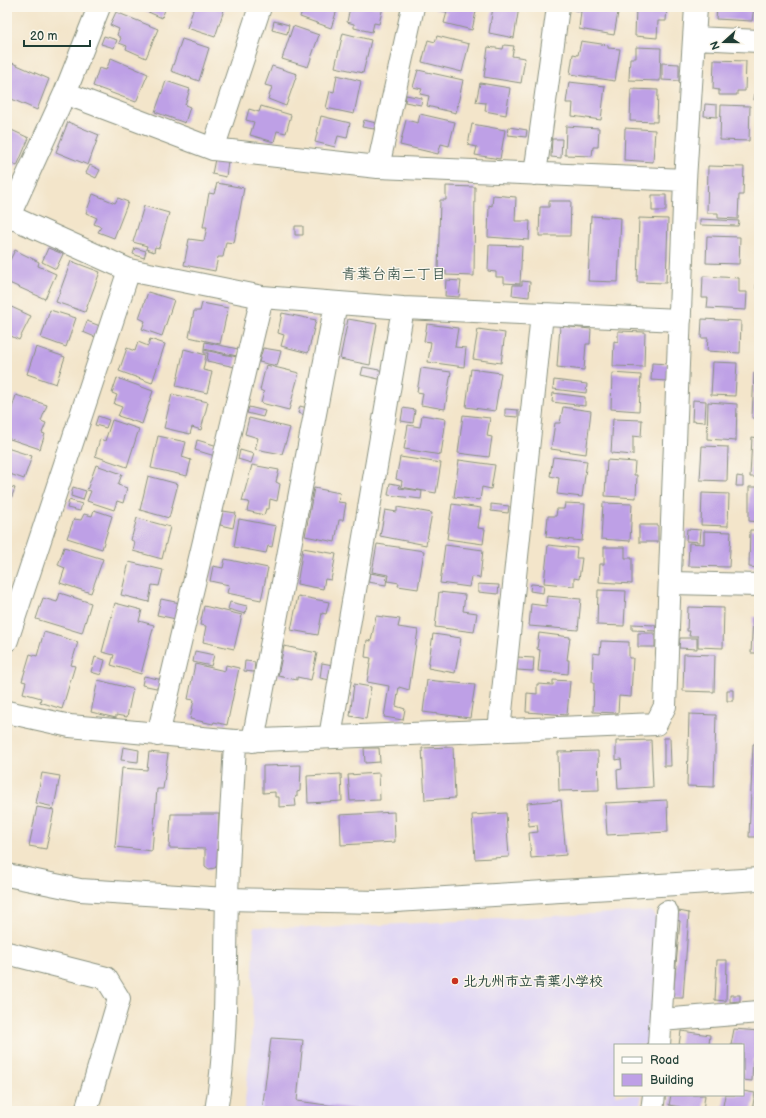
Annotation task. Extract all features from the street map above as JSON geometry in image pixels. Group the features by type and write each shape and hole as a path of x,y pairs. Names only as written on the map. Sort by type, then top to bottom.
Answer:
{"street":[{"path":"213,149 260,7"},
{"path":"378,167 412,7"},
{"path":"535,174 558,7"},
{"path":"7,712 70,726 158,735 244,741 656,724 665,706 685,180 696,7"},
{"path":"96,8 65,93 8,218 129,270 262,297 403,308 680,320"},
{"path":"695,38 759,42"},
{"path":"65,93 213,149 378,167 685,180"},
{"path":"7,640 129,270"},
{"path":"158,735 262,297"},
{"path":"216,1111 221,1084 227,899 244,741 336,303"},
{"path":"330,737 403,308"},
{"path":"499,731 542,314"},
{"path":"670,583 759,585"},
{"path":"7,875 80,890 227,899 379,902 759,879"},
{"path":"659,1044 667,912"},
{"path":"7,953 106,978 119,998 86,1111"},
{"path":"661,1020 759,1012"},
{"path":"652,1111 654,1096"}],"shaded area":[{"name":"北九州市立青葉小学校","path":"651,911 661,924 651,1044 614,1044 614,1096 642,1096 639,1111 244,1111 252,1035 254,927 325,928"}],"building":[{"path":"137,7 166,7 162,18"},
{"path":"194,7 225,7 215,37 187,28"},
{"path":"301,7 338,7 331,28 300,17 303,8"},
{"path":"350,7 383,7 379,24 374,23 372,32 354,28 354,24 347,22"},
{"path":"435,7 477,7 472,30 444,23 447,12 435,9"},
{"path":"493,7 519,7 514,38 489,33"},
{"path":"574,7 619,7 614,35 579,29 581,11 574,10"},
{"path":"636,7 667,7 666,21 658,21 657,38 635,36"},
{"path":"717,7 754,7 752,21 716,19"},
{"path":"116,12 158,29 146,58 126,49 127,46 119,43 121,38 117,35 119,29 110,25"},
{"path":"274,21 289,25 287,34 272,30"},
{"path":"293,26 319,35 308,67 282,59"},
{"path":"343,33 371,40 363,73 335,67"},
{"path":"104,36 117,40 114,48 101,44"},
{"path":"437,36 469,44 462,72 422,62 428,40 435,42"},
{"path":"182,39 209,48 199,81 171,71"},
{"path":"581,41 608,45 608,48 620,49 615,81 570,74 573,54 578,55"},
{"path":"504,45 514,46 512,56 525,58 521,83 484,77 488,47 503,49"},
{"path":"636,47 661,48 660,81 629,80 630,58 636,58"},
{"path":"111,58 148,74 136,102 93,86 99,68 106,70"},
{"path":"714,60 746,61 745,91 737,91 737,95 719,95 719,90 713,89"},
{"path":"10,62 49,79 37,110 7,97 7,68"},
{"path":"662,63 679,64 679,81 662,80"},
{"path":"272,66 297,74 286,106 268,99 272,87 265,85"},
{"path":"418,70 463,80 456,113 427,106 429,96 420,94 422,89 413,87"},
{"path":"337,75 361,81 354,114 326,108 330,91 334,92"},
{"path":"166,81 190,89 185,105 190,107 185,123 155,112"},
{"path":"569,82 605,86 601,120 572,116 573,103 566,103"},
{"path":"480,83 510,88 506,115 485,111 486,103 476,102"},
{"path":"631,89 658,90 657,122 630,121"},
{"path":"755,92 759,92 759,100 754,100"},
{"path":"406,95 422,98 421,105 405,102"},
{"path":"705,104 717,105 717,117 704,116"},
{"path":"721,105 750,106 749,141 720,140"},
{"path":"261,106 291,115 286,133 277,131 274,142 250,135 254,122 246,120 249,109 259,112"},
{"path":"420,114 455,122 449,146 441,144 438,154 400,145 406,120 418,123"},
{"path":"321,116 350,123 347,138 338,136 335,147 315,142"},
{"path":"364,120 376,123 374,129 362,127"},
{"path":"68,122 99,135 88,165 56,152"},
{"path":"472,124 505,130 500,159 475,155 477,147 468,145"},
{"path":"566,126 599,128 598,147 593,147 592,156 565,155"},
{"path":"509,127 527,130 526,137 508,135"},
{"path":"7,128 29,138 17,166 7,161"},
{"path":"625,128 655,130 653,162 624,160"},
{"path":"552,139 562,139 561,158 551,157"},
{"path":"215,159 228,161 226,177 212,174"},
{"path":"90,165 100,170 96,178 86,173"},
{"path":"708,166 744,167 743,195 739,195 738,219 718,218 718,213 707,213"},
{"path":"217,183 244,188 234,243 226,242 223,257 218,257 215,271 184,265 189,239 204,241 207,227 203,227 209,193 214,194"},
{"path":"446,186 475,187 474,276 446,275 446,271 438,271 440,200 446,200"},
{"path":"93,194 115,203 118,198 128,202 114,238 98,232 101,227 94,224 97,218 86,213"},
{"path":"493,195 516,197 515,221 530,221 529,240 488,237 489,205 492,206"},
{"path":"652,195 666,195 666,211 652,211"},
{"path":"549,201 571,201 570,236 539,236 540,207 549,207"},
{"path":"144,206 169,213 159,248 155,247 154,252 146,249 147,246 133,242"},
{"path":"591,216 621,218 618,282 588,281"},
{"path":"639,218 668,219 666,283 637,282"},
{"path":"700,219 739,221 738,226 700,225"},
{"path":"295,226 303,226 303,235 295,235"},
{"path":"707,236 740,237 739,264 706,263"},
{"path":"489,245 522,246 520,284 504,283 504,277 496,277 496,272 488,271"},
{"path":"48,248 63,254 56,269 42,262"},
{"path":"135,248 146,251 144,258 133,254"},
{"path":"15,250 39,262 38,266 56,274 45,299 7,282 7,266"},
{"path":"758,252 759,289 756,289"},
{"path":"71,261 100,272 85,312 56,302"},
{"path":"703,276 739,278 739,292 747,292 746,310 707,308 708,298 702,298"},
{"path":"446,280 461,281 459,297 445,296"},
{"path":"522,281 530,282 529,297 512,295 513,285 522,285"},
{"path":"148,292 174,300 162,336 142,329 145,321 139,318"},
{"path":"202,303 228,308 220,344 189,337 194,311 200,311"},
{"path":"7,305 31,316 19,340 7,334"},
{"path":"758,305 759,353 757,353"},
{"path":"50,310 76,318 66,347 41,338"},
{"path":"282,313 316,320 308,353 281,346 284,335 278,333"},
{"path":"348,319 377,324 370,365 340,359"},
{"path":"702,319 741,321 740,353 707,351 708,338 701,338"},
{"path":"87,321 100,326 95,337 83,332"},
{"path":"427,324 458,328 455,347 466,348 464,367 428,362 431,342 424,341"},
{"path":"560,326 591,329 590,344 586,344 584,370 557,367"},
{"path":"478,329 505,333 501,363 473,359"},
{"path":"618,331 645,332 644,367 613,366 614,341 618,342"},
{"path":"150,339 165,344 152,383 119,371 127,348 135,351 138,342 148,346"},
{"path":"205,342 238,349 237,356 204,349"},
{"path":"36,347 65,357 56,384 27,374"},
{"path":"263,348 281,351 277,366 259,362"},
{"path":"184,349 206,355 203,370 212,372 207,393 176,386"},
{"path":"204,350 237,357 235,367 207,361 208,353 204,353"},
{"path":"713,362 737,363 735,396 711,395"},
{"path":"652,363 668,364 667,381 651,380"},
{"path":"266,365 299,373 289,410 261,403 264,392 260,390"},
{"path":"363,367 385,371 383,380 361,375"},
{"path":"421,368 451,372 445,409 421,405 423,393 417,392"},
{"path":"471,369 501,373 495,411 466,407"},
{"path":"612,373 641,375 639,411 611,409"},
{"path":"754,373 759,374 759,418 752,418"},
{"path":"117,378 153,391 142,424 118,416 122,407 114,404 117,395 112,393"},
{"path":"554,380 587,384 586,393 553,389"},
{"path":"553,393 585,397 585,406 552,402"},
{"path":"172,394 208,402 201,430 192,427 190,434 164,428"},
{"path":"16,395 47,405 41,421 46,423 42,433 45,434 40,449 7,438 7,424"},
{"path":"693,400 706,401 705,422 692,421"},
{"path":"708,402 737,404 736,441 707,439"},
{"path":"300,406 307,408 305,415 298,413"},
{"path":"249,407 265,411 263,417 247,413"},
{"path":"563,407 591,411 586,454 551,449 555,423 560,423"},
{"path":"403,408 415,410 413,423 401,421"},
{"path":"505,409 518,410 518,417 505,416"},
{"path":"422,415 446,419 441,455 404,449 408,425 420,427"},
{"path":"463,415 490,418 487,436 492,437 489,457 458,453"},
{"path":"98,416 109,420 106,428 95,425"},
{"path":"249,418 290,428 282,454 255,449 258,438 245,434"},
{"path":"613,419 642,420 641,437 633,436 633,455 611,453"},
{"path":"112,420 139,429 127,467 95,456 100,439 105,441"},
{"path":"158,436 186,442 182,457 191,460 187,476 151,468"},
{"path":"752,437 759,438 759,477 750,477"},
{"path":"197,440 218,446 215,456 195,450"},
{"path":"702,446 728,447 727,481 700,480"},
{"path":"7,448 32,456 24,479 7,473"},
{"path":"240,450 254,454 251,463 238,459"},
{"path":"400,457 441,463 436,493 401,487 402,481 396,479"},
{"path":"553,457 587,461 582,497 557,494 559,478 550,476"},
{"path":"459,460 495,465 491,489 482,487 480,500 454,497"},
{"path":"607,460 635,462 634,475 637,475 636,498 605,496"},
{"path":"96,465 122,474 118,485 127,488 123,503 117,501 114,510 87,501 91,491 87,490"},
{"path":"252,465 279,470 276,482 280,484 277,501 270,499 269,509 266,509 264,515 247,511 249,502 242,501"},
{"path":"148,476 178,484 169,518 140,510"},
{"path":"737,476 743,477 743,486 736,486"},
{"path":"390,483 400,485 399,488 422,491 421,499 388,495"},
{"path":"7,486 15,488 7,510"},
{"path":"73,487 86,491 83,500 71,496"},
{"path":"749,487 759,487 759,522 749,521"},
{"path":"314,488 340,493 338,502 346,503 343,520 339,520 335,542 305,536"},
{"path":"702,493 729,494 728,526 701,525"},
{"path":"69,500 82,504 80,511 67,508"},
{"path":"565,503 585,504 582,541 546,537 548,516 556,516 557,509 564,509"},
{"path":"603,503 632,504 630,541 601,539"},
{"path":"452,504 481,508 478,528 485,529 483,544 447,539"},
{"path":"491,504 509,506 508,513 491,511"},
{"path":"397,507 432,513 426,545 380,536 385,510 397,512"},
{"path":"94,510 112,516 102,549 67,538 74,519 81,520 84,514 92,516"},
{"path":"223,511 236,513 233,528 220,525"},
{"path":"137,518 170,527 162,559 133,551 135,542 131,540"},
{"path":"239,519 276,526 272,547 268,546 266,553 234,547"},
{"path":"639,525 658,525 658,542 639,542"},
{"path":"687,529 701,530 700,542 686,541"},
{"path":"750,530 759,530 759,568 749,567"},
{"path":"704,531 731,532 729,567 688,566 689,543 704,544"},
{"path":"377,544 424,551 418,589 398,586 399,583 388,581 389,575 372,572"},
{"path":"445,545 483,550 480,578 471,577 469,587 440,583"},
{"path":"548,545 577,548 576,558 582,558 579,579 574,578 574,586 544,583"},
{"path":"64,547 103,559 91,593 60,583 65,568 58,565"},
{"path":"604,547 625,547 625,558 632,558 632,584 599,582 600,564 604,564"},
{"path":"303,548 336,554 331,580 325,579 323,589 297,584"},
{"path":"225,559 268,568 261,600 227,593 229,585 210,581 213,566 223,568"},
{"path":"129,562 163,570 159,586 152,585 149,602 121,595"},
{"path":"370,573 387,576 386,585 368,582"},
{"path":"478,584 499,585 498,594 478,592"},
{"path":"531,584 544,585 543,593 530,591"},
{"path":"598,590 626,591 624,626 597,625"},
{"path":"439,592 465,595 463,611 477,613 474,632 435,627"},
{"path":"60,593 91,603 82,633 36,619 43,598 57,602"},
{"path":"298,596 329,602 326,614 322,613 318,635 291,630"},
{"path":"547,596 581,599 578,630 529,626 531,604 546,606"},
{"path":"161,599 180,603 176,619 157,615"},
{"path":"230,602 247,606 245,614 228,609"},
{"path":"115,603 142,610 139,621 154,625 141,674 111,665 114,655 102,652"},
{"path":"204,606 242,615 234,649 203,642 206,626 200,625"},
{"path":"688,607 724,608 723,648 698,647 698,636 689,636 690,631 687,631"},
{"path":"376,616 400,619 398,627 418,630 409,690 399,687 396,706 405,709 403,720 384,717 389,686 367,682 371,658 365,657 367,640 371,641"},
{"path":"753,617 759,617 759,653 751,653"},
{"path":"632,624 655,625 656,631 632,630"},
{"path":"44,632 78,642 71,665 75,666 62,709 40,702 41,698 23,693 26,682 22,681 30,654 37,656"},
{"path":"539,633 570,637 567,660 569,660 568,674 538,671 540,650 537,649"},
{"path":"638,633 655,633 655,647 638,647"},
{"path":"433,634 461,638 455,673 428,668"},
{"path":"680,638 697,638 697,649 679,648"},
{"path":"601,641 629,642 629,658 633,658 631,697 619,696 618,713 593,712 593,653 600,654"},
{"path":"284,646 317,653 311,680 297,677 297,680 278,676"},
{"path":"195,651 214,655 211,666 193,662"},
{"path":"684,654 715,655 714,692 683,691"},
{"path":"95,657 105,660 101,675 91,672"},
{"path":"517,657 534,658 533,671 517,670"},
{"path":"245,661 255,662 254,672 244,671"},
{"path":"322,663 333,665 330,680 320,678"},
{"path":"195,664 225,671 226,665 239,668 227,725 214,722 213,724 190,719 194,700 188,699"},
{"path":"144,676 163,680 161,689 142,685"},
{"path":"98,680 133,689 127,717 116,715 116,718 91,712"},
{"path":"427,680 475,685 470,718 423,712"},
{"path":"553,680 570,681 567,715 526,712 527,693 537,694 537,684 553,685"},
{"path":"354,684 371,687 366,719 350,716"},
{"path":"727,690 733,690 733,701 727,701"},
{"path":"689,714 716,715 714,787 687,786"},
{"path":"664,738 670,738 671,766 664,766"},
{"path":"651,740 653,787 618,789 617,770 622,769 621,759 616,760 616,741"},
{"path":"753,744 759,744 759,837 749,837"},
{"path":"123,747 139,750 138,762 121,760"},
{"path":"453,747 455,798 425,800 422,748"},
{"path":"364,748 379,748 380,762 365,763"},
{"path":"598,751 599,790 559,791 558,752"},
{"path":"149,752 168,754 163,789 157,789 152,851 115,847 122,768 147,770"},
{"path":"301,765 300,791 297,792 297,796 295,797 296,806 279,807 279,797 275,797 275,792 263,793 263,766"},
{"path":"42,773 60,776 54,807 36,803"},
{"path":"379,773 380,800 350,801 348,775"},
{"path":"341,774 342,801 308,803 307,776"},
{"path":"561,800 566,855 531,858 529,833 538,832 537,825 529,826 527,803"},
{"path":"667,800 668,832 607,835 605,803"},
{"path":"37,807 54,810 46,849 29,846"},
{"path":"394,812 395,842 341,845 340,815"},
{"path":"506,813 509,857 475,859 472,815"},
{"path":"171,814 219,814 217,865 215,868 209,869 205,866 205,849 169,848"},
{"path":"679,911 689,913 683,998 673,998 680,921 677,920"},
{"path":"717,960 727,960 726,1001 715,1000"},
{"path":"730,995 740,995 740,1001 730,1002"},
{"path":"734,1029 759,1031 759,1060 753,1059 752,1081 744,1080 744,1044 731,1044"},
{"path":"681,1031 710,1035 709,1044 679,1044"},
{"path":"271,1038 303,1040 297,1101 356,1109 356,1111 262,1111"},
{"path":"744,1091 755,1093 752,1111 745,1109 745,1111 722,1111 725,1096 744,1096"},
{"path":"671,1096 705,1096 703,1111 679,1111 680,1107 669,1105"}],"place":[{"name":"北九州市立青葉小学校","path":"455,981"}],"district":[{"name":"青葉台南二丁目","path":"394,274"}]}
